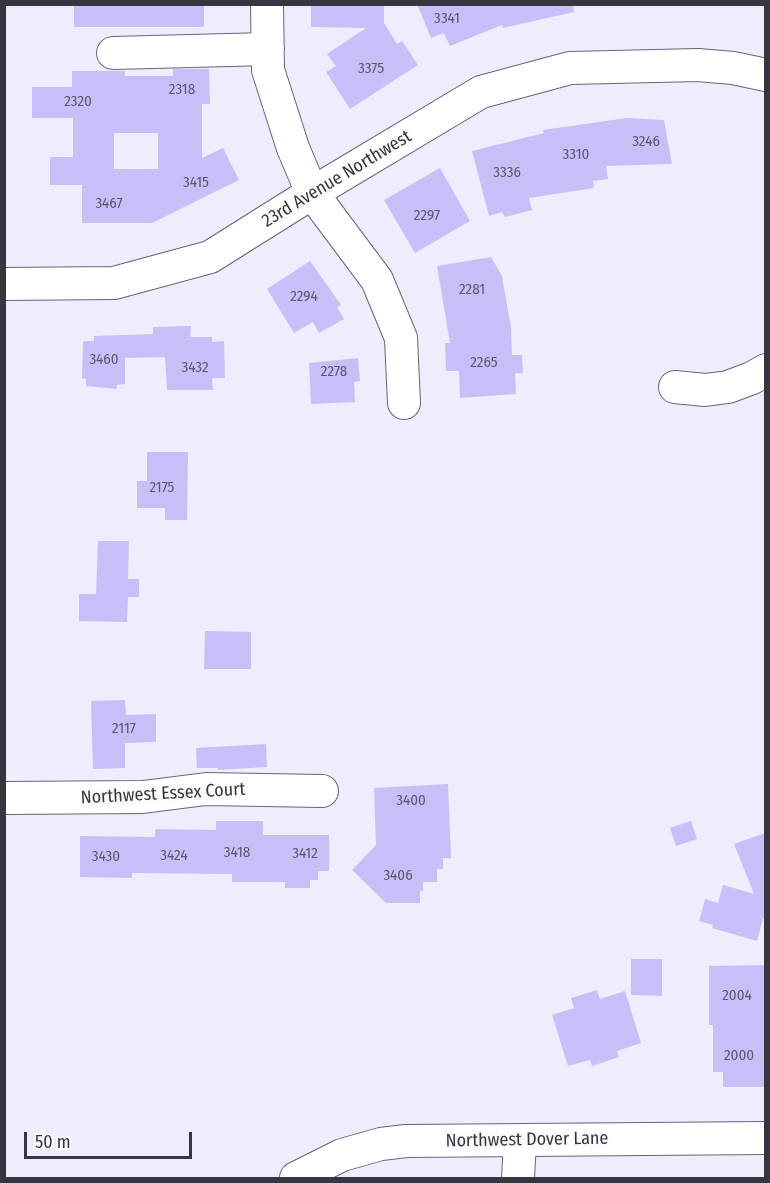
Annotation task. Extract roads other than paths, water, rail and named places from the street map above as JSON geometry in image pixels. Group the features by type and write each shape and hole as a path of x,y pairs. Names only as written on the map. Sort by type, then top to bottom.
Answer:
{"street":[{"path":"267,4 268,70 293,148 312,193 377,280 401,338 404,403"},
{"path":"113,53 268,49"},
{"name":"23rd Avenue Northwest","path":"4,284 114,283 210,257 312,193 482,92 570,68 666,64 733,68 765,75"},
{"path":"675,387 705,390 728,387 752,378 765,370"},
{"name":"Northwest Essex Court","path":"4,798 143,797 206,789 322,791"},
{"name":"Northwest Dover Lane","path":"296,1179 342,1155 381,1144 406,1141 765,1138"},
{"path":"518,1179 520,1141"}]}
